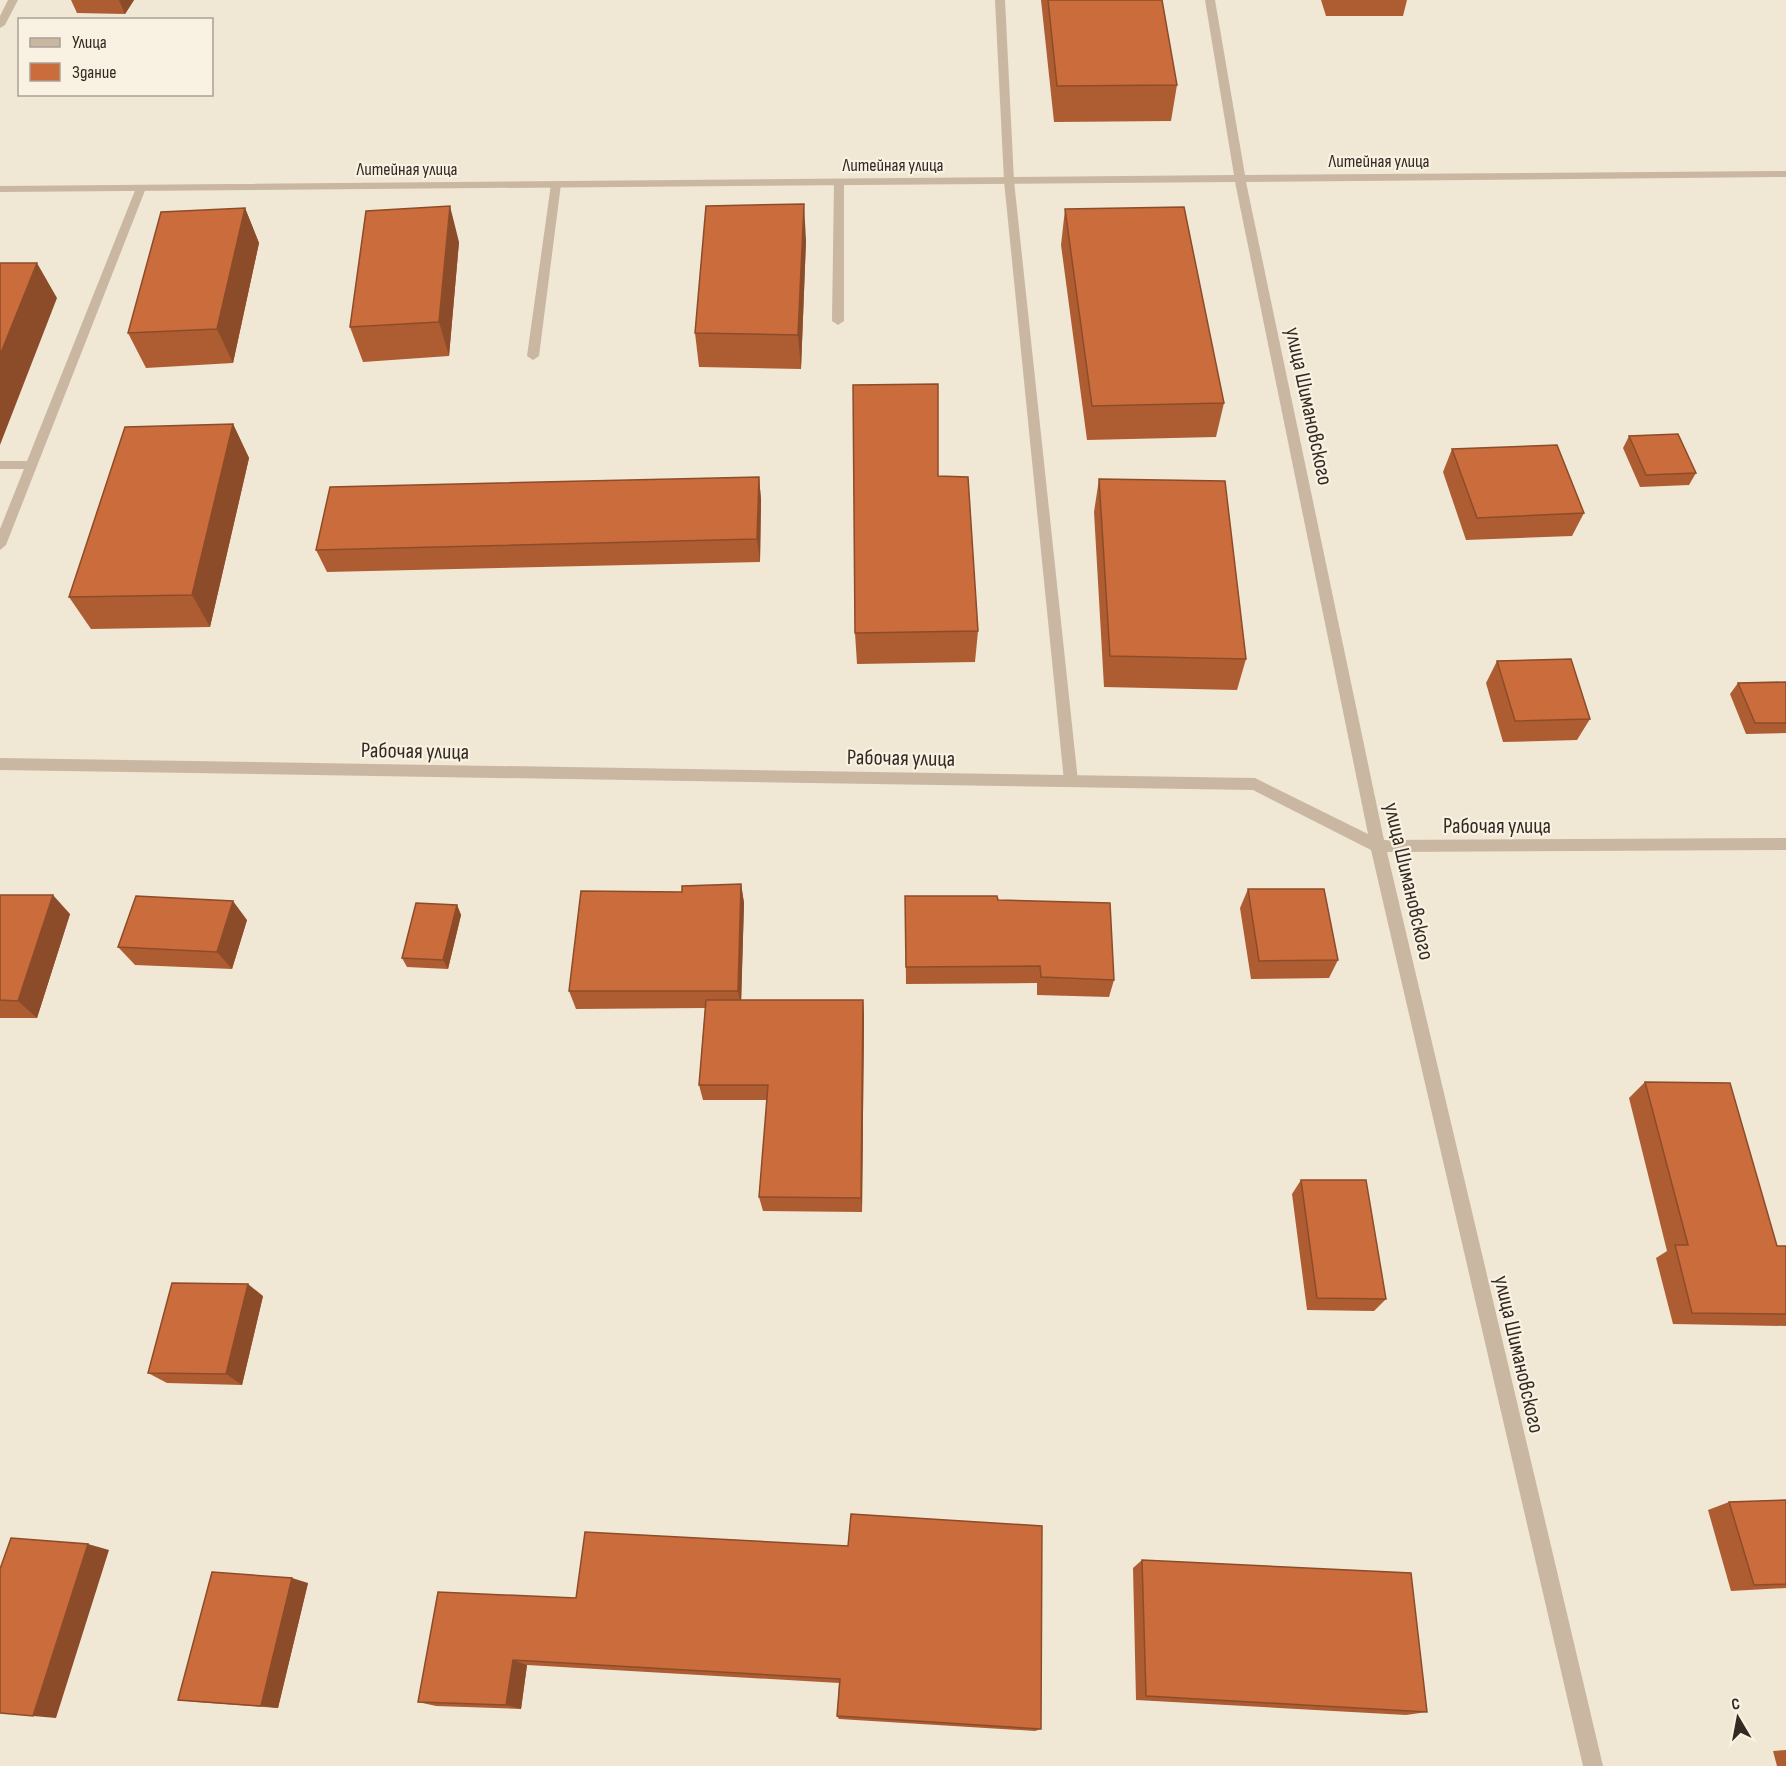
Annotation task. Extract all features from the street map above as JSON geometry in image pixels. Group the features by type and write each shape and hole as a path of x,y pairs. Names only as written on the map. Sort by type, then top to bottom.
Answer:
{"street":[{"path":"0,25 13,0"},
{"path":"1000,0 1009,180 1071,781"},
{"name":"улица Шимановского","path":"1210,0 1240,179 1378,846 1593,1766"},
{"name":"Литейная улица","path":"0,189 1786,174"},
{"path":"838,321 839,182"},
{"path":"533,356 556,184"},
{"path":"0,545 141,188"},
{"path":"0,465 30,465"},
{"name":"Рабочая улица","path":"0,764 1255,784 1378,846 1786,844"}],"building":[{"path":"1048,0 1162,0 1177,85 1057,86"},
{"path":"804,204 798,335 695,333 706,206"},
{"path":"450,206 439,322 350,327 366,211"},
{"path":"1184,207 1224,403 1092,406 1065,209"},
{"path":"245,208 217,329 128,333 161,212"},
{"path":"0,263 37,263 0,355"},
{"path":"938,384 938,476 968,477 978,631 855,633 853,385"},
{"path":"233,424 192,595 69,597 125,427"},
{"path":"1678,434 1696,473 1646,475 1629,436"},
{"path":"1557,445 1584,513 1477,518 1452,449"},
{"path":"759,477 757,539 316,550 330,487"},
{"path":"1099,479 1225,481 1246,659 1110,656"},
{"path":"1571,659 1590,719 1515,721 1497,661"},
{"path":"1786,682 1786,723 1755,723 1738,683"},
{"path":"741,884 738,991 569,991 581,891 682,892 682,886"},
{"path":"1248,889 1324,889 1338,960 1259,961"},
{"path":"0,895 53,895 18,1001 0,1000"},
{"path":"136,896 233,901 217,952 118,947"},
{"path":"905,896 997,896 998,900 1110,903 1114,980 1041,977 1040,966 906,967"},
{"path":"416,903 457,905 443,960 402,958"},
{"path":"706,1000 863,1000 861,1198 759,1197 768,1085 699,1085"},
{"path":"1645,1082 1730,1083 1777,1246 1786,1246 1786,1314 1692,1313 1675,1245 1688,1245"},
{"path":"1301,1180 1366,1180 1386,1299 1317,1298"},
{"path":"172,1283 248,1284 226,1374 148,1373"},
{"path":"1786,1500 1786,1584 1754,1585 1729,1502"},
{"path":"851,1514 1042,1526 1041,1729 837,1716 840,1679 513,1660 506,1705 418,1702 438,1592 576,1598 585,1532 848,1546"},
{"path":"11,1538 88,1544 33,1716 0,1713 0,1569"},
{"path":"1142,1560 1411,1573 1427,1712 1146,1696"},
{"path":"212,1572 292,1578 261,1706 178,1700"}]}
